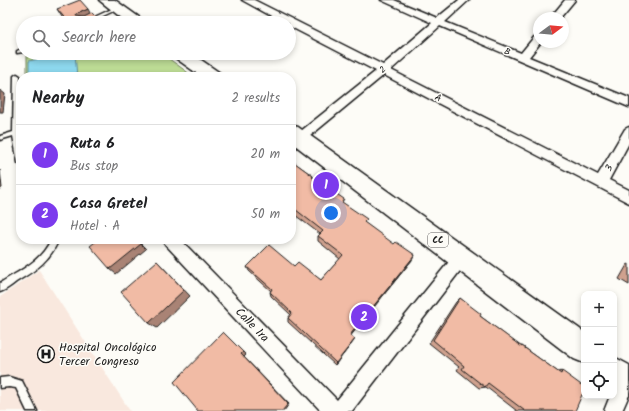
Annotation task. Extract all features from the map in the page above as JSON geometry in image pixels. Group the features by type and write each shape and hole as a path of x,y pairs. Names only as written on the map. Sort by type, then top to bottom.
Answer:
{"main road":[{"path":"114,3 130,16"},
{"path":"190,60 207,72"},
{"name":"CC","path":"296,136 581,347"}],"street":[{"name":"A","path":"247,0 278,16"},
{"name":"B","path":"386,0 629,103"},
{"name":"2","path":"296,134 384,70 464,0"},
{"path":"560,12 570,0"},
{"name":"A","path":"296,25 629,197"},
{"path":"523,58 533,46"},
{"name":"3","path":"601,182 629,132"},
{"name":"Calle 1ra","path":"175,244 334,411"},
{"path":"340,411 461,258"},
{"path":"613,411 623,378"}],"lane":[{"path":"94,16 114,3"},
{"path":"0,138 16,133"},
{"path":"0,288 46,257 54,244"},
{"path":"0,383 9,382 19,384 32,411"}],"shaded area":[{"name":"Hospital Oncológico Tercer Congreso","path":"39,270 130,411 0,411 0,297"}],"green space":[{"path":"27,60 171,60 187,72 27,72"}],"water":[{"path":"76,60 77,72 29,72 29,61"}],"building":[{"path":"80,0 88,9 77,14 76,16 63,16 57,9"},
{"path":"92,13 95,16 86,16"},
{"path":"296,164 313,176 312,177 344,199 342,202 367,219 364,222 394,244 396,242 415,255 350,335 355,339 336,363 288,318 292,313 270,292 272,289 247,267 269,245 294,266 298,262 321,280 343,255 318,236 323,231 296,210"},
{"path":"93,244 141,244 110,269 90,246"},
{"path":"157,261 184,290 149,323 121,292"},
{"path":"460,298 481,314 480,316 522,347 561,374 562,371 581,385 581,397 575,411 525,411 488,383 485,387 462,369 464,366 433,340"},
{"path":"223,332 243,352 241,354 288,404 282,411 198,411 174,382"}],"place":[{"name":"Ruta 6","path":"326,185"},
{"name":"Casa Gretel","path":"364,317"},
{"name":"Hospital Oncológico Tercer Congreso","path":"46,354"}]}
